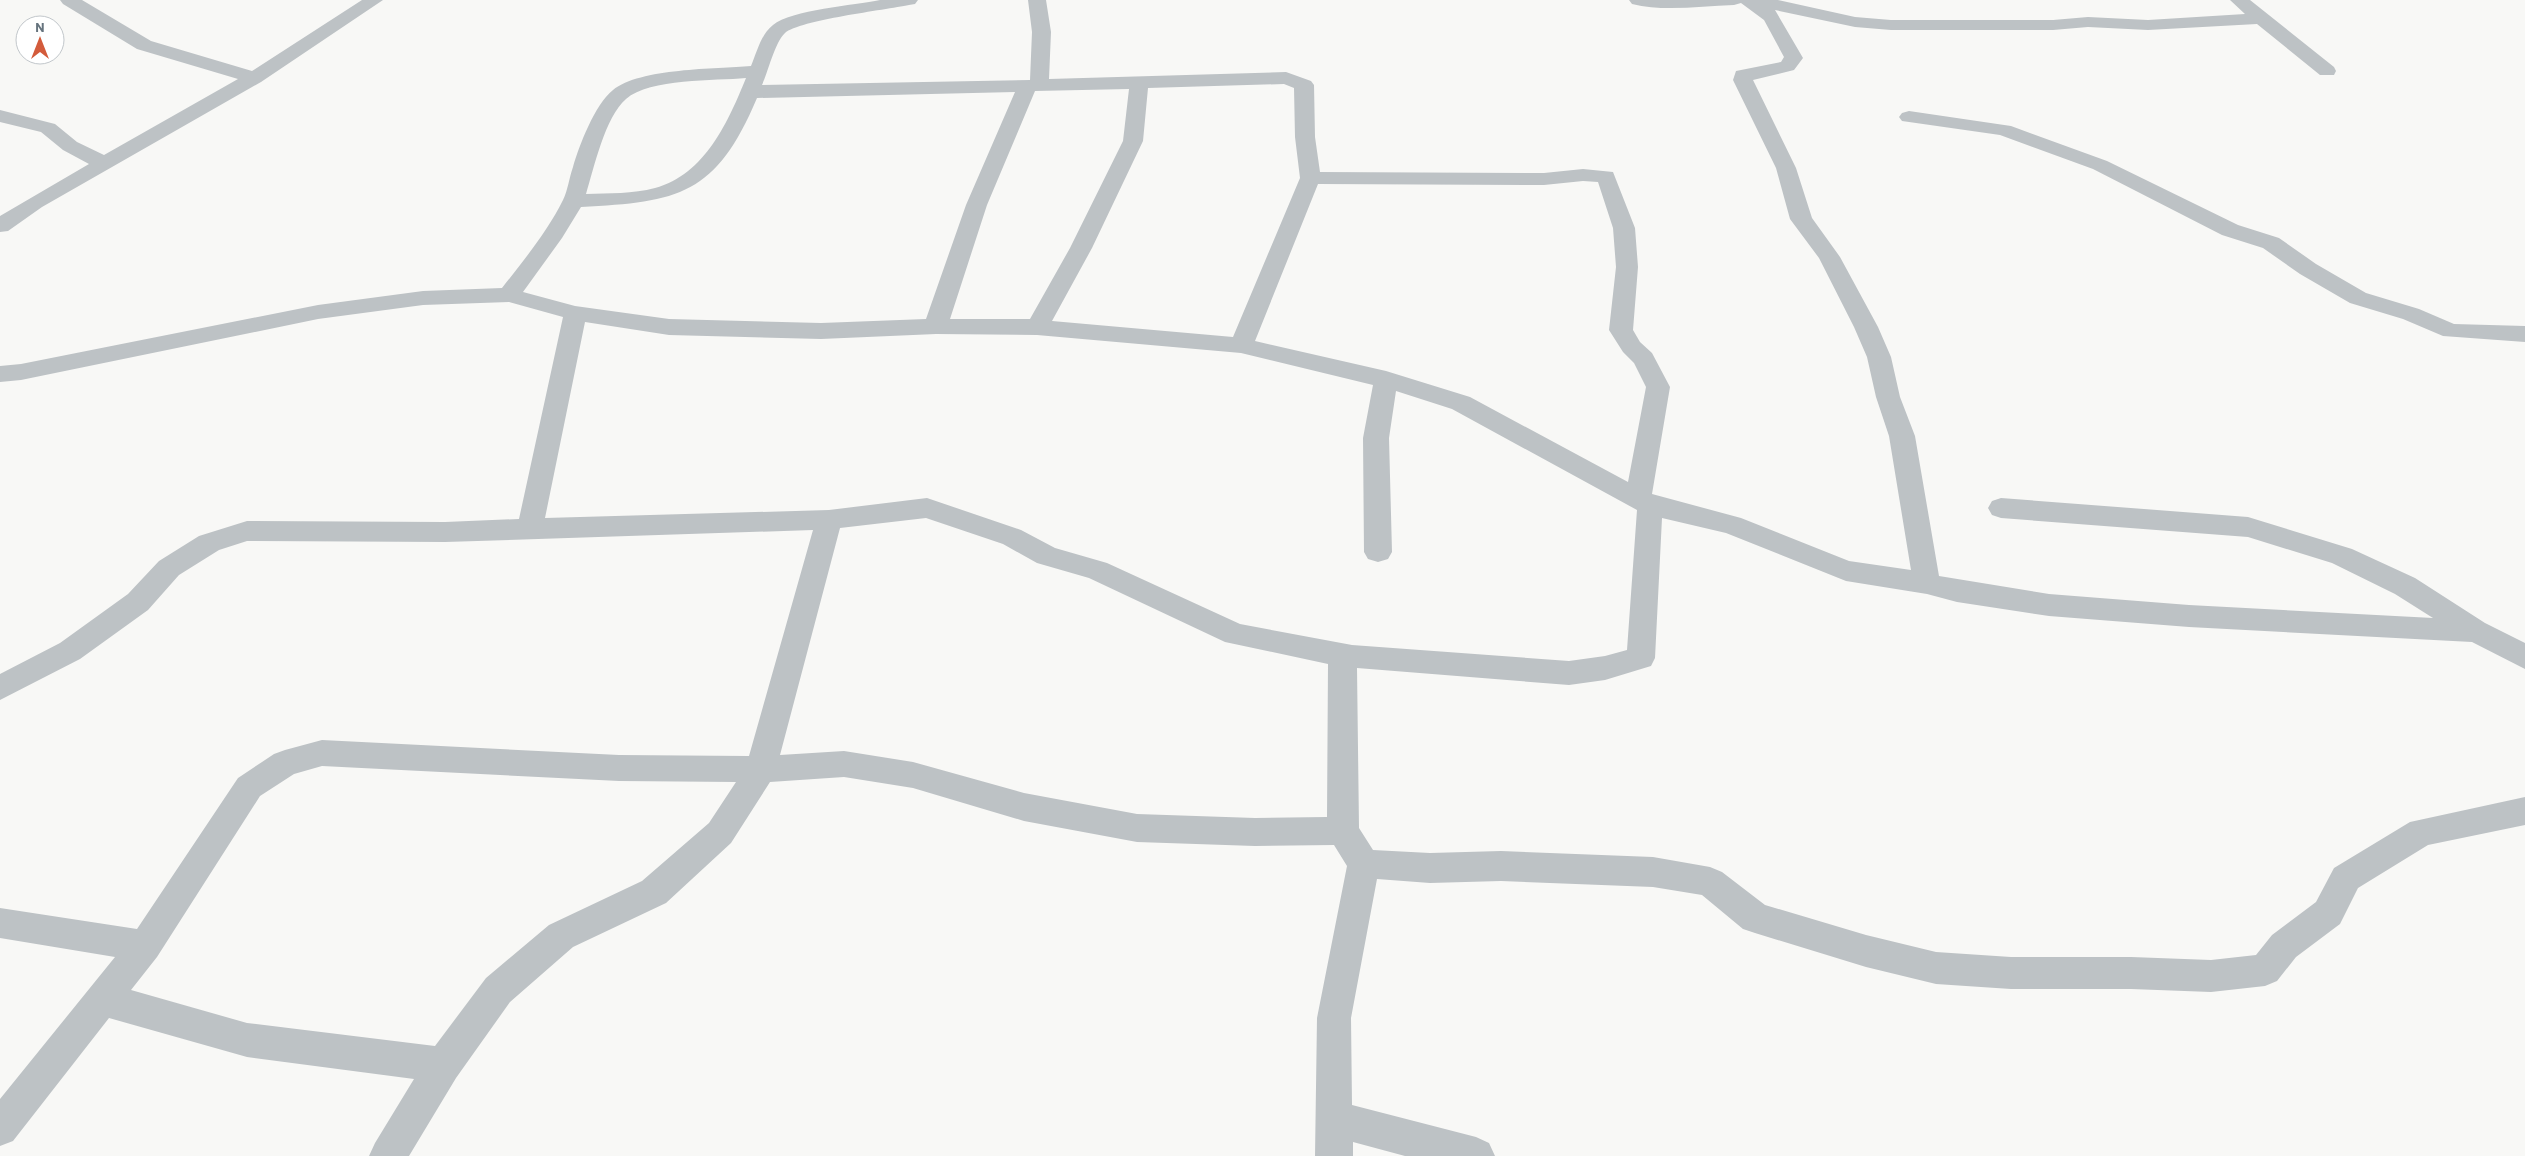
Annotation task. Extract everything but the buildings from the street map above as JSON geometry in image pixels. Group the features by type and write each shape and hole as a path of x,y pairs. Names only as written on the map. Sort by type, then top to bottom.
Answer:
{"street":[{"path":"69,0 144,45 254,78"},
{"path":"0,226 104,163 254,78 374,0"},
{"path":"573,201 646,196 668,191 689,182 713,157 727,137 772,37 780,28 799,20 909,0"},
{"path":"936,326 949,275 985,183 1033,86 1042,58 1042,23 1037,0"},
{"path":"1638,0 1676,2 1734,0"},
{"path":"2239,0 2327,71"},
{"path":"1754,2 1786,6 1855,22 1891,25 2053,25 2088,22 2148,25 2261,18"},
{"path":"1754,2 1771,16 1794,58 1787,66 1744,75 1743,80 1786,168 1801,219 1829,256 1866,327 1879,357 1888,397 1902,436 1926,583"},
{"path":"509,295 545,247 573,201 585,162 612,105 620,94 636,86 676,79 758,71"},
{"path":"748,93 772,90 861,91 1140,84 1286,78 1297,80 1304,85 1305,137 1310,178 1241,345"},
{"path":"1037,327 1081,248 1133,141 1140,84"},
{"path":"0,116 48,128 70,146 104,163"},
{"path":"1909,117 2004,130 2100,165 2230,230 2271,243 2308,269 2358,298 2412,314 2451,331 2525,334"},
{"path":"0,688 70,651 138,602 169,568 209,542 247,531 370,533 625,527 829,520 926,508 1012,537 1047,556 1097,570 1235,634 1342,653 1348,656 1569,673 1605,668 1641,658 1644,502 1658,387 1644,359 1631,347 1621,330 1627,268 1624,228 1606,176 1583,175 1544,179 1310,178"},
{"path":"0,374 22,372 318,312 422,298 509,295 575,313 669,327 821,331 936,326 1037,327 1241,345 1386,379 1461,403 1644,502 1732,525 1846,571 1926,583 1957,592 2049,605 2189,616 2476,631"},
{"path":"530,528 575,313"},
{"path":"1378,552 1376,438 1386,379"},
{"path":"2001,508 2248,527 2342,556 2404,586 2476,631 2525,657"},
{"path":"388,1156 443,1064 498,990 562,936 654,892 720,833 761,770 829,520"},
{"path":"1334,1156 1334,1018 1364,864 1343,831 1342,653"},
{"path":"0,1128 145,946 249,787 285,763 322,753 619,768 761,770 844,764 913,775 1024,807 1137,828 1255,832 1343,831"},
{"path":"1364,864 1430,868 1501,866 1653,872 1710,882 1755,918 1866,951 1936,968 2011,973 2132,973 2211,976 2265,970 2284,946 2328,913 2346,878 2420,832 2525,812"},
{"path":"0,923 145,946"},
{"path":"102,999 247,1040 443,1064"},
{"path":"1334,1119 1476,1156"}]}
